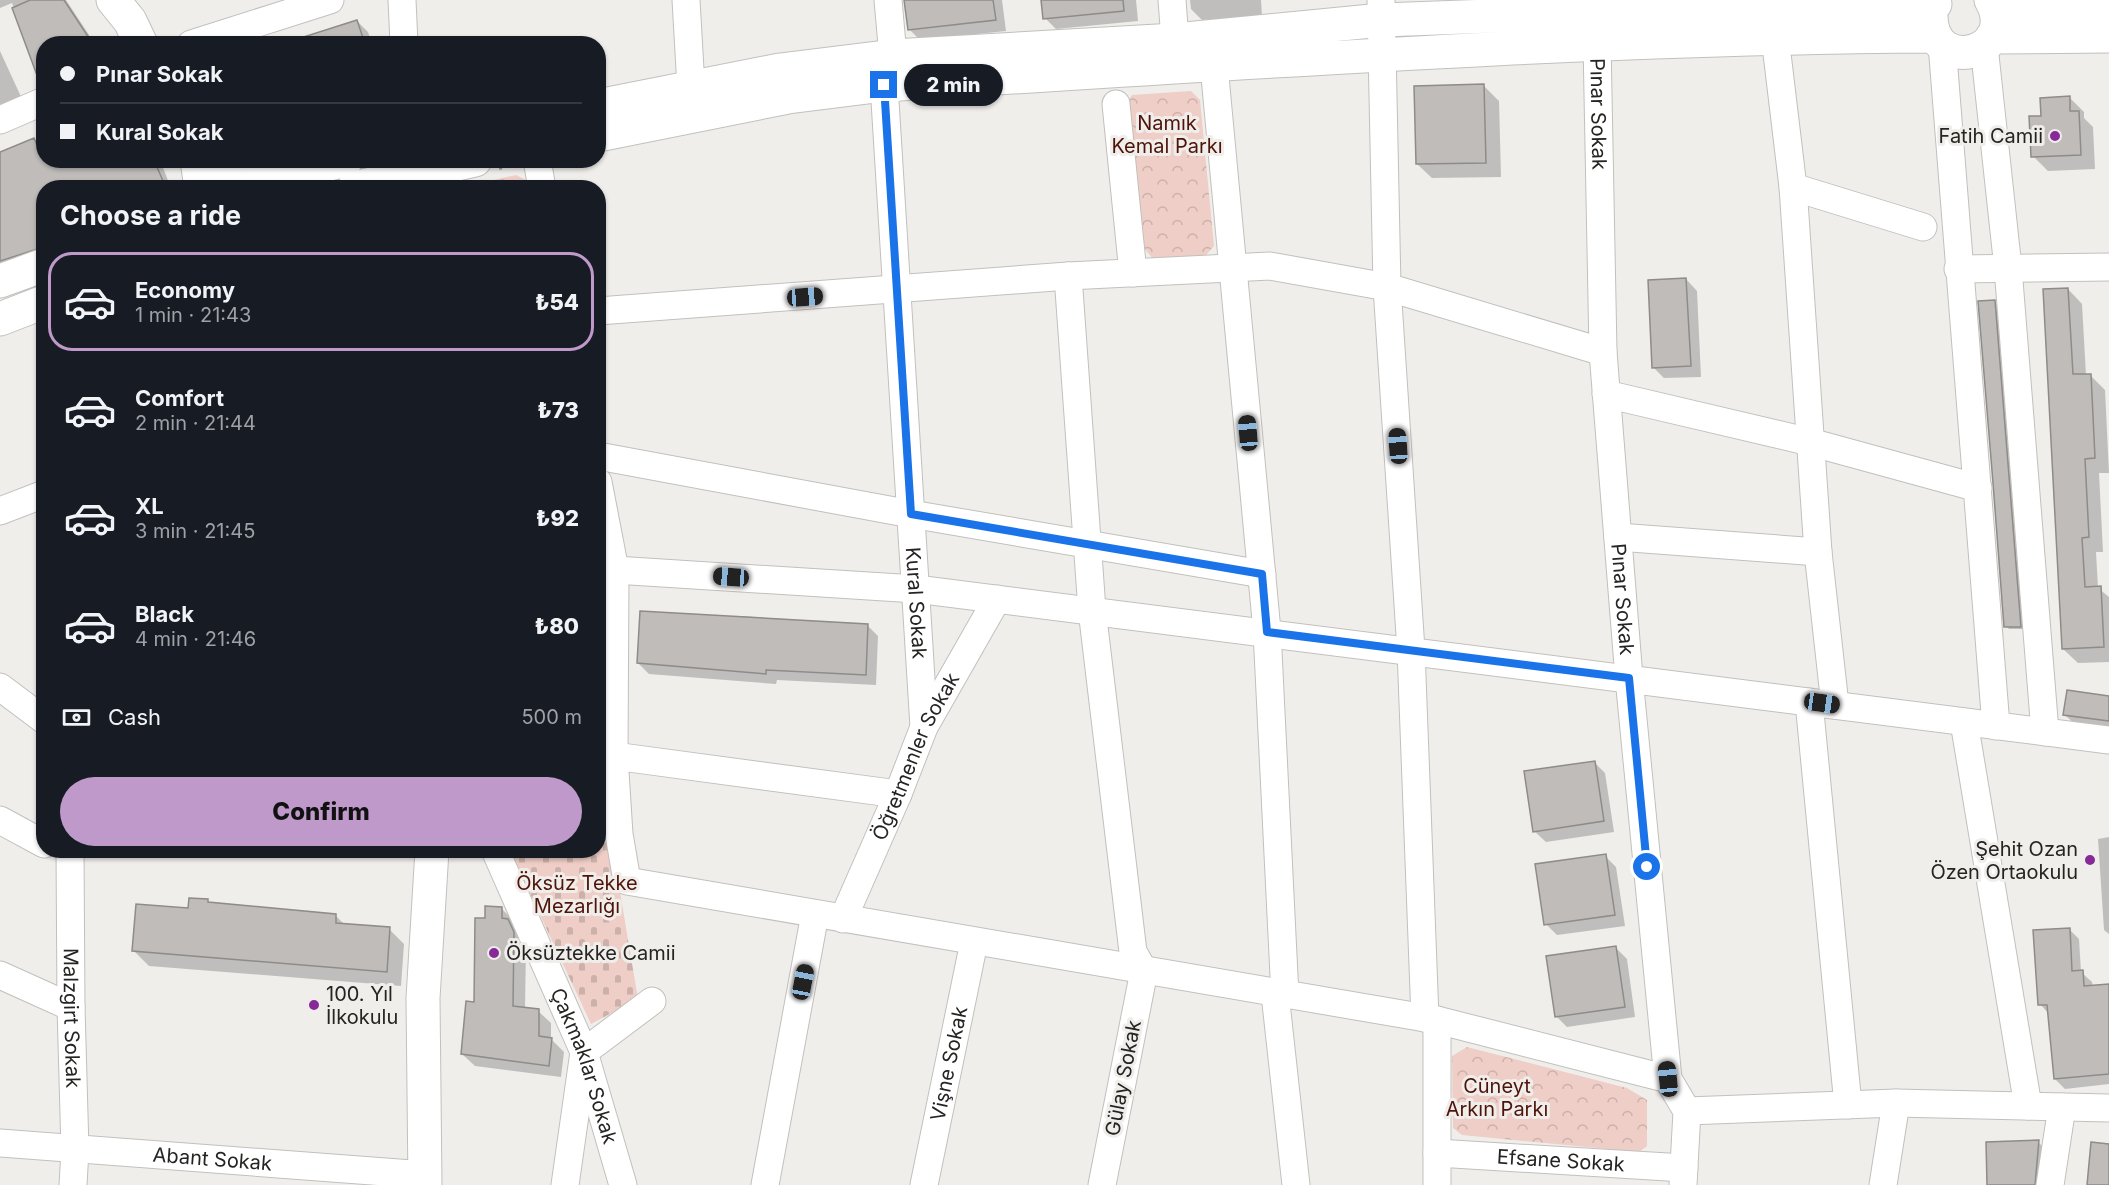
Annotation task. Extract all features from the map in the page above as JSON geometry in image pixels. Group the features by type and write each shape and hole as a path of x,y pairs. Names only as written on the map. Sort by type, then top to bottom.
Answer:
{"main road":[{"path":"113,0 130,21 137,36"},
{"path":"606,133 788,97 888,70 1175,40 1381,10 1936,2 1931,14 1938,40"},
{"path":"606,104 780,70 1214,66 1382,53 1597,42 1775,37 1938,40 1961,53 1972,52 1990,23 2109,5"},
{"path":"1990,23 2109,36"},
{"path":"219,168 230,180"},
{"path":"261,180 312,168"},
{"path":"389,180 441,168"},
{"path":"0,281 36,268"},
{"path":"0,319 36,305"},
{"path":"425,1180 423,998 432,858"}],"street":[{"path":"216,36 330,0"},
{"path":"402,0 404,36"},
{"path":"686,0 691,87"},
{"name":"Kural Sokak","path":"888,0 888,70 897,291 924,727"},
{"path":"1172,0 1175,40"},
{"path":"1381,10 1387,287 1411,650 1431,1019 1437,1185"},
{"path":"1990,23 2045,732"},
{"path":"1775,37 1793,187 1818,552 1822,703 1848,1105"},
{"path":"1938,40 1978,488 1996,726"},
{"name":"Pınar Sokak","path":"1597,42 1602,352 1629,678 1668,1079 1687,1111"},
{"path":"1214,66 1267,632 1280,995 1296,1185"},
{"path":"0,120 36,104"},
{"path":"1116,104 1133,273"},
{"path":"1793,187 1923,227"},
{"path":"606,310 897,291 1068,276 1270,266 1387,287 1602,352"},
{"path":"1958,269 2109,267"},
{"path":"1068,276 1092,610 1133,952 1144,971"},
{"path":"1606,394 1810,442 1978,488"},
{"path":"606,457 911,514 1262,574"},
{"path":"0,511 36,497"},
{"path":"1618,537 1818,552"},
{"path":"1668,1079 1431,1019 1280,995 627,881 619,834 607,572 916,589 2109,740"},
{"name":"Öğretmenler Sokak","path":"843,919 898,794 924,727 997,599"},
{"path":"0,687 36,714"},
{"path":"1964,722 2028,1106"},
{"path":"614,756 898,794"},
{"path":"0,820 36,840"},
{"name":"Malzgirt Sokak","path":"65,858 75,1150 73,1185"},
{"name":"Çakmaklar Sokak","path":"499,858 584,1052 623,1185"},
{"path":"765,1185 815,914"},
{"name":"Vişne Sokak","path":"924,1185 974,942"},
{"name":"Gülay Sokak","path":"1102,1185 1144,971"},
{"path":"0,975 71,1007"},
{"path":"565,1185 584,1052 652,1001"},
{"path":"1883,1185 1896,1103"},
{"path":"1684,1177 1687,1111 1896,1103 2109,1108"},
{"path":"2050,1185 2062,1107"},
{"name":"Abant Sokak","path":"0,1143 425,1180"},
{"name":"Efsane Sokak","path":"1437,1153 1684,1177"}],"green space":[{"name":"Namık Kemal Parkı","path":"1191,91 1200,100 1214,246 1206,255 1153,259 1144,248 1126,104 1132,95"},
{"path":"516,175 526,180 494,180"},
{"name":"Öksüz Tekke Mezarlığı","path":"606,791 616,868 638,999 591,1024 513,858 606,858"},
{"name":"Cüneyt Arkın Parkı","path":"1467,1047 1627,1088 1647,1100 1647,1146 1639,1152 1462,1135 1453,1128 1452,1056"}],"building":[{"path":"30,0 64,0 88,36 36,36 36,73 12,8"},
{"path":"904,0 993,0 996,20 908,30"},
{"path":"1041,0 1123,0 1124,11 1043,19"},
{"path":"357,20 362,36 307,36"},
{"path":"1484,84 1486,163 1416,164 1414,86"},
{"name":"Fatih Camii","path":"2070,96 2070,111 2079,111 2081,155 2031,157 2029,116 2041,116 2040,98"},
{"path":"34,138 36,168 157,168 163,180 36,180 36,250 0,261 0,152"},
{"path":"1686,278 1691,366 1652,368 1648,280"},
{"path":"2068,288 2073,374 2091,374 2095,458 2085,459 2089,537 2082,538 2085,587 2101,586 2104,647 2062,649 2043,289"},
{"path":"1995,300 2021,627 2004,627 1978,301"},
{"path":"640,611 868,624 866,675 766,670 766,674 637,663"},
{"path":"2067,690 2109,696 2109,721 2063,715"},
{"path":"1595,761 1604,821 1533,832 1524,771"},
{"path":"1606,854 1615,915 1544,925 1535,864"},
{"name":"100. Yıl İlkokulu","path":"189,898 208,899 208,902 336,914 336,923 390,927 387,972 132,951 136,904 188,908"},
{"path":"485,906 502,907 502,918 508,919 514,932 513,1006 539,1009 539,1036 552,1038 549,1066 461,1054 466,1001 474,1002 475,918 485,918"},
{"path":"2070,928 2072,971 2083,970 2084,986 2109,984 2109,1074 2054,1079 2047,1005 2038,1005 2033,930"},
{"path":"1616,946 1625,1007 1555,1017 1546,956"},
{"path":"2039,1140 2035,1185 1987,1185 1986,1142"},
{"path":"2091,1142 2109,1144 2109,1185 2087,1185"}],"place":[{"name":"Fatih Camii","path":"2055,136"},
{"name":"Şehit Ozan Özen Ortaokulu","path":"2090,860"},
{"name":"Öksüztekke Camii","path":"494,953"},
{"name":"100. Yıl İlkokulu","path":"314,1005"}],"route":[{"path":"884,85 911,514 1262,574 1267,632 1629,678 1647,867"}]}
